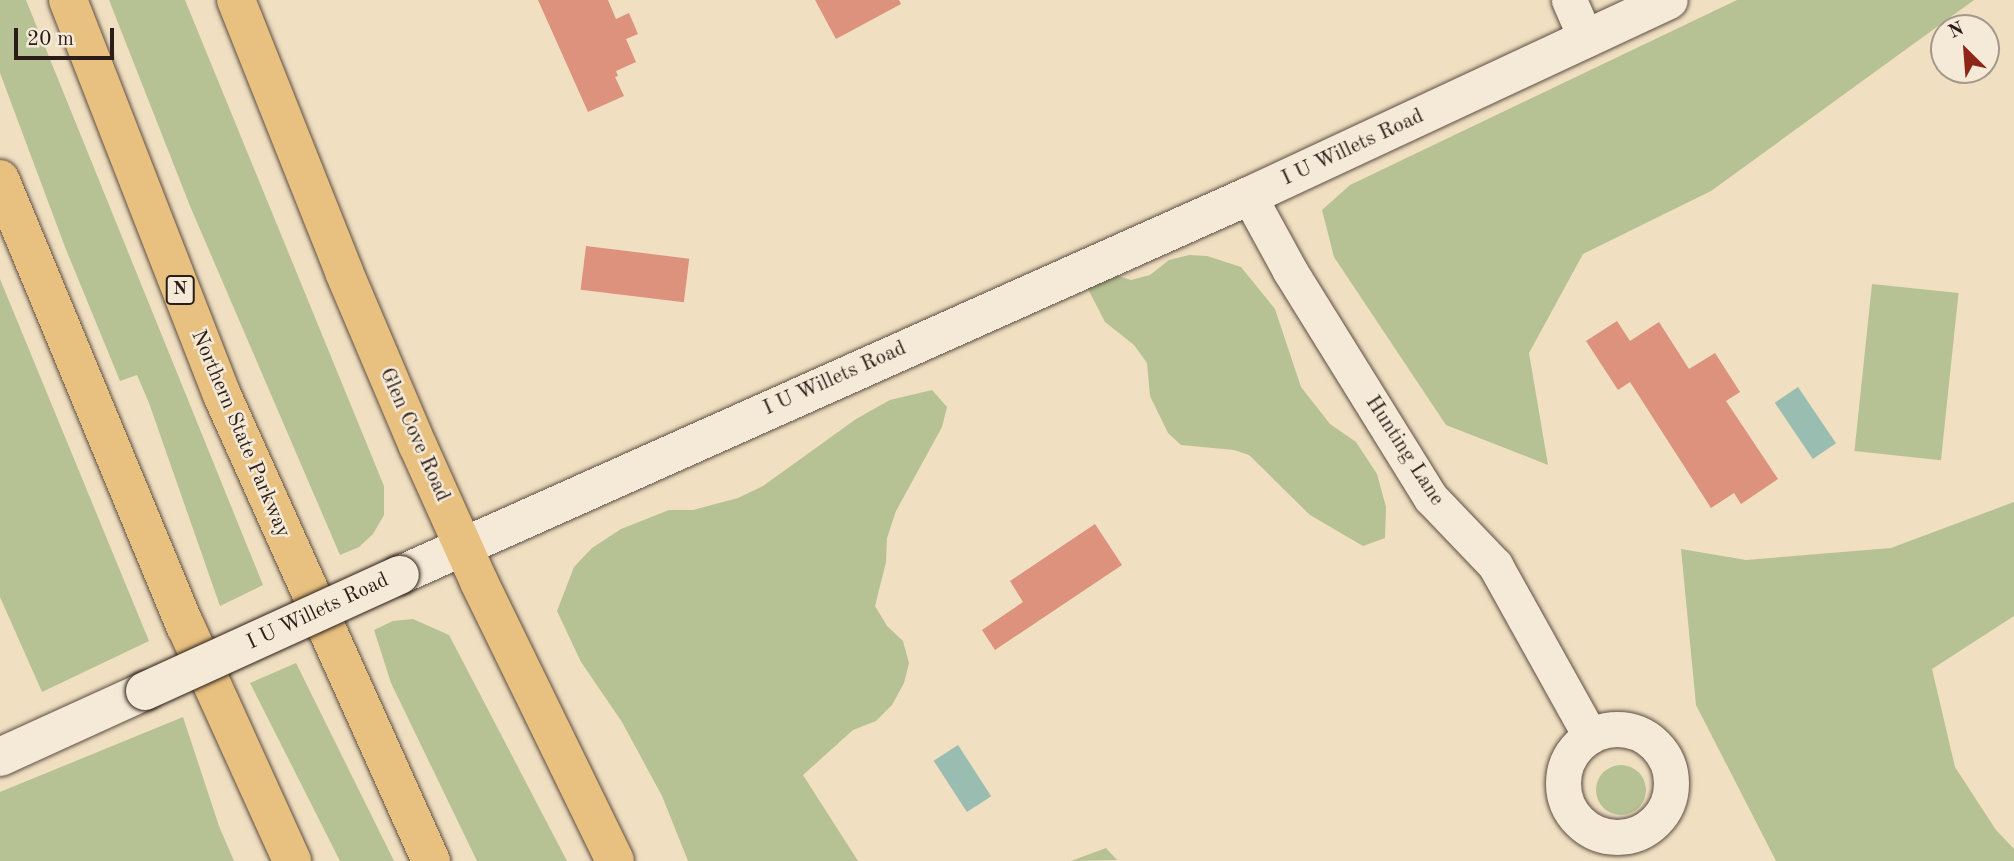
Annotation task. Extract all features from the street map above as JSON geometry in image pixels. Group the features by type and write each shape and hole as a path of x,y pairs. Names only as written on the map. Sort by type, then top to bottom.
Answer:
{"main road":[{"name":"Northern State Parkway","path":"68,0 222,395 430,861"},
{"name":"Glen Cove Road","path":"236,0 344,272 463,546 615,861"},
{"path":"0,179 186,627 290,858"}],"street":[{"path":"1569,0 1586,39"},
{"name":"I U Willets Road","path":"0,757 463,546 1249,196 1670,0"},
{"name":"Hunting Lane","path":"1249,196 1290,271 1431,498 1495,565 1590,736"}],"green space":[{"path":"0,0 26,0 263,585 220,606 149,403 137,375 120,381 65,247 0,73"},
{"path":"109,0 185,0 384,486 384,515 373,534 359,547 340,555 190,206"},
{"path":"1737,0 1974,0 1955,14 1930,14 1930,32 1711,191 1583,254 1529,353 1548,465 1446,425 1334,257 1322,210 1350,185"},
{"path":"1189,255 1207,256 1241,267 1275,309 1301,387 1330,424 1356,442 1377,474 1386,507 1385,538 1363,546 1310,515 1249,455 1234,450 1181,445 1168,433 1150,396 1147,363 1134,345 1105,322 1088,289 1095,277 1115,275 1131,280 1150,275 1169,260"},
{"path":"0,279 149,641 42,692 0,597"},
{"path":"1872,284 1959,293 1941,460 1854,451"},
{"path":"932,390 947,407 942,427 896,511 887,538 886,562 875,606 887,626 903,641 909,663 904,683 892,705 876,721 853,730 803,775 858,861 688,861 662,796 622,722 581,662 557,611 574,567 592,548 621,529 669,510 693,510 738,498 763,486 856,419 890,400"},
{"path":"2014,502 2014,616 1932,669 1955,767 1996,830 2014,849 2014,861 1776,861 1696,705 1681,549 1746,560 1891,548"},
{"path":"413,619 449,635 567,861 477,861 391,683 374,630 393,621"},
{"path":"296,663 394,861 340,861 250,683"},
{"path":"183,717 219,826 234,861 0,861 0,792"},
{"path":"1621,765 1639,772 1646,790 1639,808 1621,815 1603,808 1596,790 1603,772"},
{"path":"1106,848 1117,860 1071,861"}],"water":[{"path":"1798,387 1836,443 1813,459 1775,403"},
{"path":"958,745 991,796 967,812 934,761"}],"building":[{"path":"538,0 608,0 616,19 629,13 638,34 626,39 636,62 616,71 618,76 615,77 624,96 588,112"},
{"path":"815,0 899,0 901,4 836,39"},
{"path":"586,246 689,259 684,302 581,290"},
{"path":"1617,321 1630,341 1659,322 1689,369 1715,353 1740,392 1726,401 1778,479 1741,504 1734,493 1711,508 1630,382 1618,390 1586,341"},
{"path":"1095,524 1122,565 995,650 982,630 1023,602 1010,581"}]}
